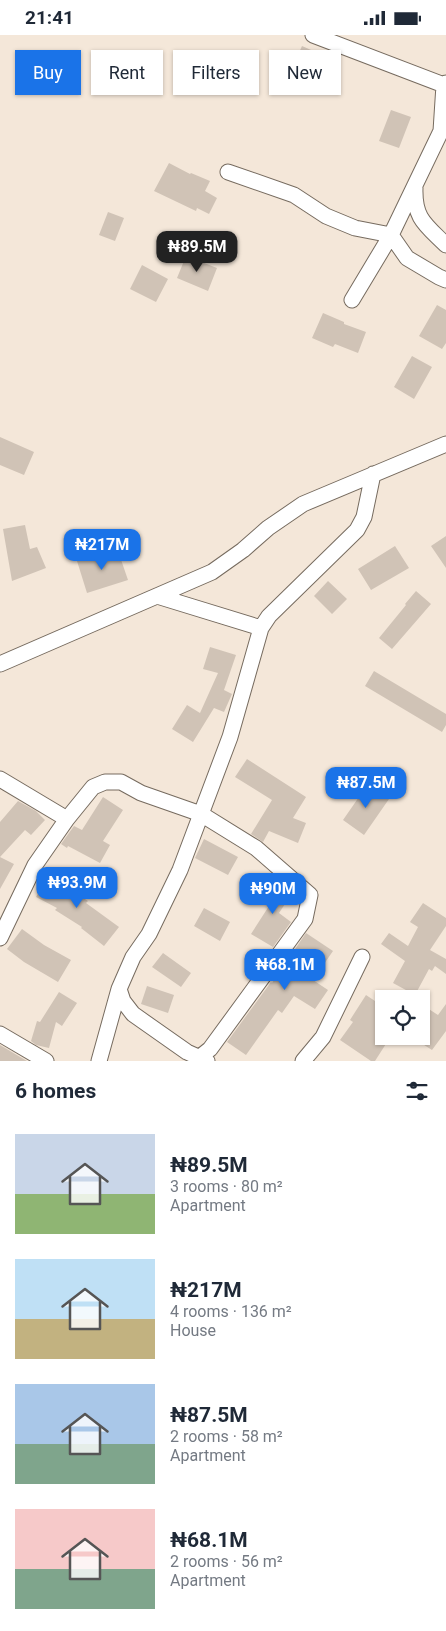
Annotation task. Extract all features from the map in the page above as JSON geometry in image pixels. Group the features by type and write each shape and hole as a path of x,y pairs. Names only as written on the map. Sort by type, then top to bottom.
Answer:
{"street":[{"path":"313,35 445,84 441,131 390,235 352,300"},
{"path":"228,172 294,195 326,216 355,228 390,235 407,258 446,280"},
{"path":"415,186 415,203 421,219 446,245"},
{"path":"0,664 212,572 243,551 268,528 303,505 446,445"},
{"path":"99,1061 119,989 133,957 149,934 172,887 230,737 261,628 269,616 357,530 364,517 374,474"},
{"path":"157,596 261,628"},
{"path":"0,779 67,819"},
{"path":"0,937 35,865 67,819 93,787 105,782 121,782 142,793 200,814 256,848 310,895 305,919 203,1059 187,1052 133,1014 124,1001 119,989"},
{"path":"303,1061 323,1037 362,957"},
{"path":"0,1033 46,1061"}],"building":[{"path":"302,46 311,50 300,50"},
{"path":"391,110 411,117 399,148 379,141"},
{"path":"169,163 190,174 210,181 205,191 217,198 209,214 197,208 196,211 154,191"},
{"path":"108,212 124,218 115,241 99,235"},
{"path":"186,256 217,268 208,291 177,278"},
{"path":"142,265 168,279 156,302 130,289"},
{"path":"437,305 446,310 446,343 442,349 419,336"},
{"path":"323,313 344,322 344,324 366,332 358,353 335,344 333,347 312,338"},
{"path":"412,356 432,367 414,399 394,387"},
{"path":"0,437 34,452 24,475 0,465"},
{"path":"25,525 30,549 37,547 46,568 12,581 3,529"},
{"path":"446,536 446,568 431,546"},
{"path":"395,546 409,568 371,590 358,569"},
{"path":"117,548 128,580 87,593 77,561"},
{"path":"328,581 347,599 332,614 314,596"},
{"path":"416,591 431,604 392,649 379,638"},
{"path":"210,647 236,655 224,690 232,694 224,712 214,708 193,742 172,729 187,705 200,713 218,673 203,669"},
{"path":"374,671 446,714 446,725 442,732 365,686"},
{"path":"247,759 306,797 293,818 306,823 298,843 269,831 263,842 251,834 272,800 235,777"},
{"path":"368,784 389,799 364,835 343,820"},
{"path":"103,797 123,810 103,841 110,845 100,863 61,844 74,826 82,830"},
{"path":"18,801 36,811 45,820 31,835 25,830 0,857 0,822"},
{"path":"204,839 238,857 228,875 195,858"},
{"path":"0,857 14,864 0,889"},
{"path":"49,873 68,884 66,887 88,901 86,903 119,927 104,946 82,927 55,910 57,908 36,897"},
{"path":"276,879 293,892 279,913 291,922 273,947 251,934 269,906 261,901"},
{"path":"423,903 446,918 446,926 430,950 446,959 446,974 435,966 432,971 429,969 418,990 406,990 393,983 405,961 381,944 389,933 408,946 418,927 410,922"},
{"path":"204,908 230,922 220,941 194,926"},
{"path":"22,929 44,945 71,960 58,982 24,962 7,949"},
{"path":"306,933 333,951 313,980 328,990 315,1009 294,996 282,1013 278,1010 246,1055 227,1042 272,983"},
{"path":"163,953 191,973 181,987 152,967"},
{"path":"147,986 174,995 168,1013 141,1004"},
{"path":"59,992 77,1003 62,1026 56,1022 49,1048 36,1045 31,1041 37,1021 40,1022"},
{"path":"366,995 375,1001 375,1045 385,1045 375,1061 371,1061 340,1040 353,1022 350,1020"},
{"path":"446,1004 446,1031 432,1050 424,1045 430,1045 430,1010 438,1015"},
{"path":"0,1045 27,1061 0,1061"}]}
